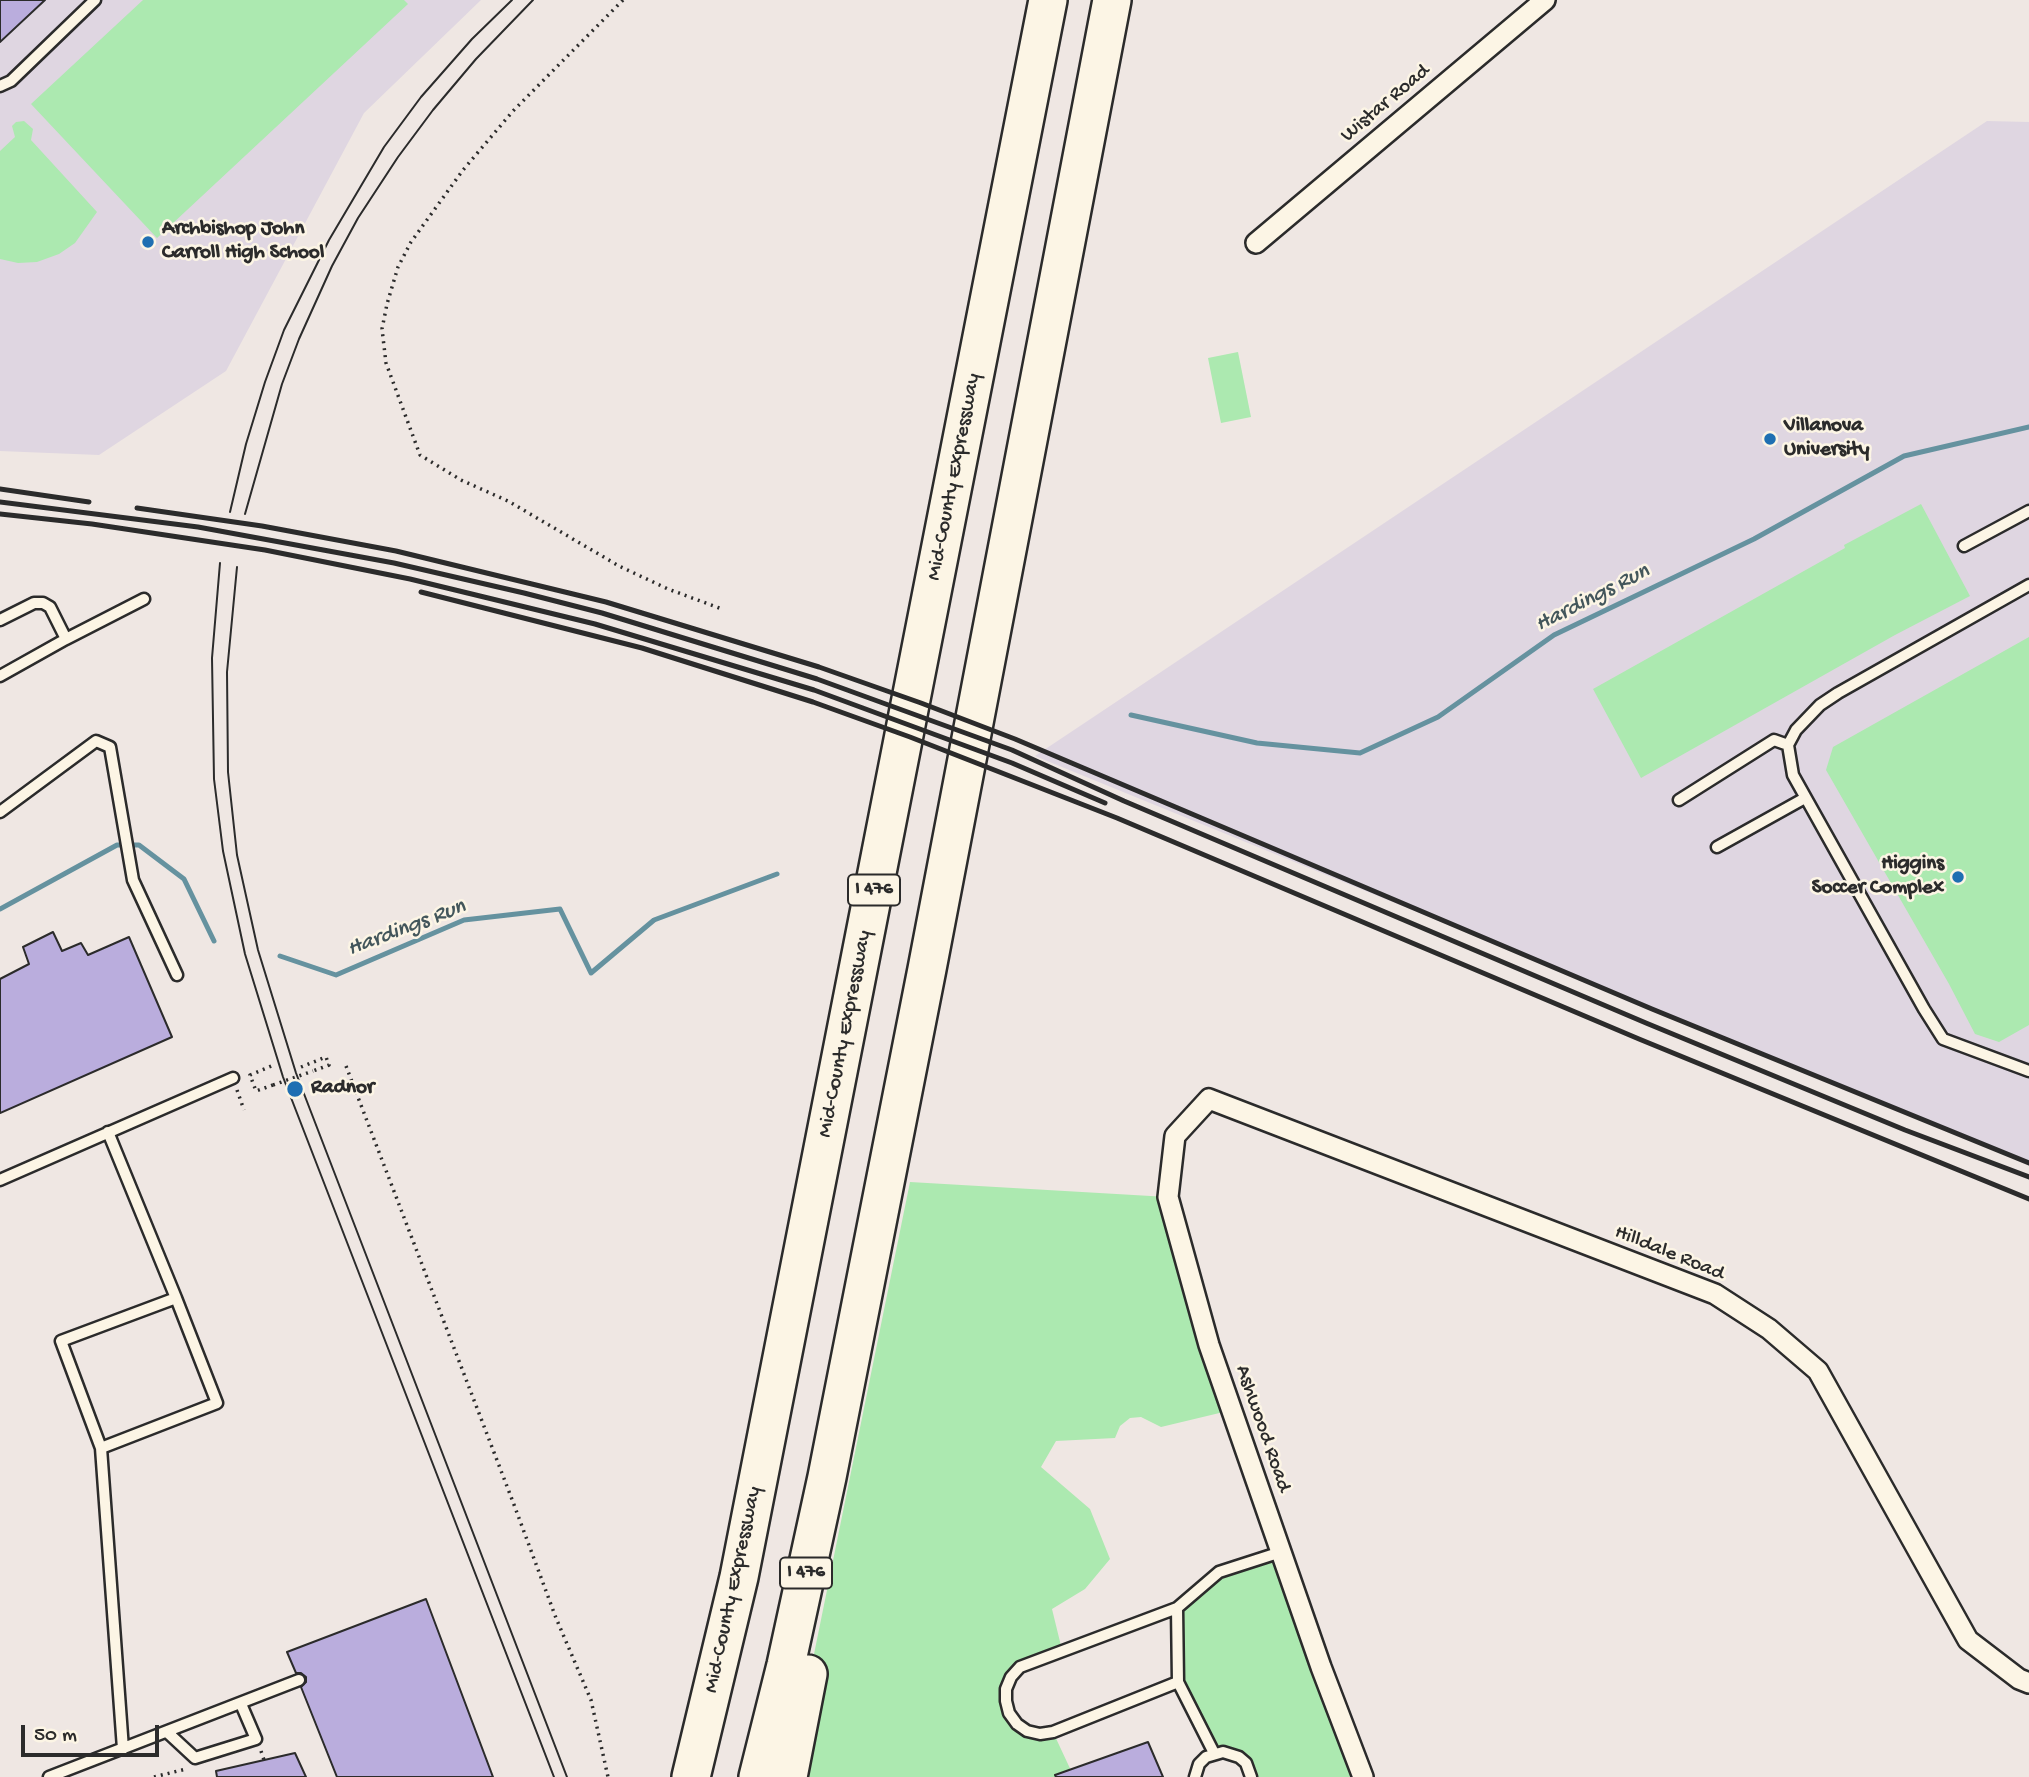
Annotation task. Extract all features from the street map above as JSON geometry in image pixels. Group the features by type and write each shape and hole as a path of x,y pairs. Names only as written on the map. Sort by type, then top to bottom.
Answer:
{"highway":[{"name":"Mid-County Expressway","path":"691,1777 739,1577 1048,0"},
{"name":"I 476","path":"758,1777 818,1518 927,969 1112,0"},
{"path":"788,1777 829,1563 843,1458 847,1368"}],"street":[{"name":"Wistar Road","path":"1256,243 1545,0"},
{"name":"Ashwood Road","path":"1209,1099 1175,1136 1168,1197 1209,1345 1363,1777"},
{"name":"Hilldale Road","path":"1209,1099 1715,1294 1769,1329 1818,1371 1968,1640 2019,1679 2029,1683"}],"lane":[{"path":"0,86 10,81 95,0"},
{"path":"1964,546 2029,511"},
{"path":"2029,585 1838,693 1820,705 1796,730 1788,745 1793,775 1805,798 1943,1039 2029,1071"},
{"path":"0,676 144,599"},
{"path":"0,620 34,603 43,603 50,607 66,639"},
{"path":"1679,800 1774,740 1788,745"},
{"path":"0,812 96,741 110,747 134,880 177,975"},
{"path":"1717,847 1805,798"},
{"path":"0,1180 233,1078"},
{"path":"101,1448 217,1403 108,1132"},
{"path":"124,1749 101,1448 61,1342 176,1298"},
{"path":"1178,1682 1053,1732 1040,1734 1027,1731 1017,1724 1009,1713 1006,1701 1006,1689 1011,1676 1020,1667 1177,1608 1219,1572 1281,1552"},
{"path":"1177,1608 1178,1682 1214,1753"},
{"path":"49,1777 299,1680"},
{"path":"167,1732 195,1758 256,1739 241,1704"},
{"path":"1195,1777 1199,1763 1214,1753 1223,1752 1239,1757 1246,1763 1251,1777"}],"path":[{"path":"623,0 513,111 463,170 411,242 398,267 382,329 386,363 420,455 461,480 508,501 619,566 668,589 722,609"},
{"path":"274,1065 250,1075 256,1091 329,1065 326,1057 301,1066"},
{"path":"346,1066 555,1618 591,1700 608,1777"},
{"path":"233,1078 244,1110"}],"shaded area":[{"name":"Archbishop John Carroll High School","path":"0,0 481,0 364,113 226,371 99,455 0,451"},
{"name":"Villanova University","path":"1987,121 2029,122 2029,1162 1035,756"}],"green space":[{"path":"143,0 404,0 408,4 157,238 31,104"},
{"path":"24,121 33,129 31,140 97,212 75,243 59,254 37,262 18,263 0,259 0,151 15,137 12,126 16,122"},
{"path":"1238,352 1251,417 1221,423 1208,358"},
{"path":"1921,504 1970,596 1895,635 1641,778 1593,689 1845,548 1844,545"},
{"name":"Higgins Soccer Complex","path":"2029,637 2029,1025 1999,1042 1975,1034 1826,770 1833,747"},
{"path":"910,1182 1168,1197 1232,1410 1161,1427 1141,1417 1130,1418 1120,1426 1115,1438 1056,1441 1041,1467 1090,1509 1110,1559 1085,1589 1052,1609 1062,1650 1032,1661 1006,1689 1017,1724 1053,1732 1074,1777 789,1777"},
{"path":"1281,1552 1363,1777 1251,1777 1246,1763 1214,1753 1178,1682 1177,1608 1219,1572"}],"building":[{"path":"0,0 45,0 0,42"},
{"path":"53,932 62,951 81,943 88,955 129,937 172,1037 0,1113 0,979 29,964 23,947"},
{"path":"426,1599 493,1777 337,1777 301,1687 306,1682 306,1677 296,1673 287,1652"},
{"path":"1148,1742 1163,1777 1055,1775"},
{"path":"295,1753 306,1777 217,1777 216,1771"}],"waterway":[{"name":"Hardings Run","path":"1131,715 1257,743 1360,753 1438,717 1554,635 1754,539 1904,456 2029,427"},
{"name":"Hardings Run","path":"0,909 117,845 139,845 184,879 214,941"},
{"name":"Hardings Run","path":"280,956 336,975 464,920 560,909 591,973 654,920 777,874"}],"tram line":[{"path":"230,512 246,444 265,382 284,330 329,240 384,147 421,97 472,39 512,0"},
{"path":"245,514 282,384 299,339 332,266 358,218 433,110 476,59 533,0"},
{"path":"220,563 212,658 214,779 223,851 245,954 283,1077 554,1777"},
{"path":"237,567 227,672 228,772 237,855 258,950 296,1073 567,1777"}],"railway":[{"path":"0,489 89,502"},
{"path":"0,502 198,527 394,563 602,613 817,679 1012,750 1124,801 1646,1023 1905,1130 2029,1177"},
{"path":"137,508 262,526 396,551 606,602 819,667 1015,739 1652,1009 2029,1163"},
{"path":"0,514 92,524 265,550 410,579 595,624 814,690 1012,763 1105,803"},
{"path":"421,592 642,648 813,702 910,737 1117,818 1639,1039 2029,1199"}],"place":[{"name":"Archbishop John Carroll High School","path":"148,242"},
{"name":"Villanova University","path":"1770,439"},
{"name":"Higgins Soccer Complex","path":"1958,877"},
{"name":"Radnor","path":"295,1089"}]}
